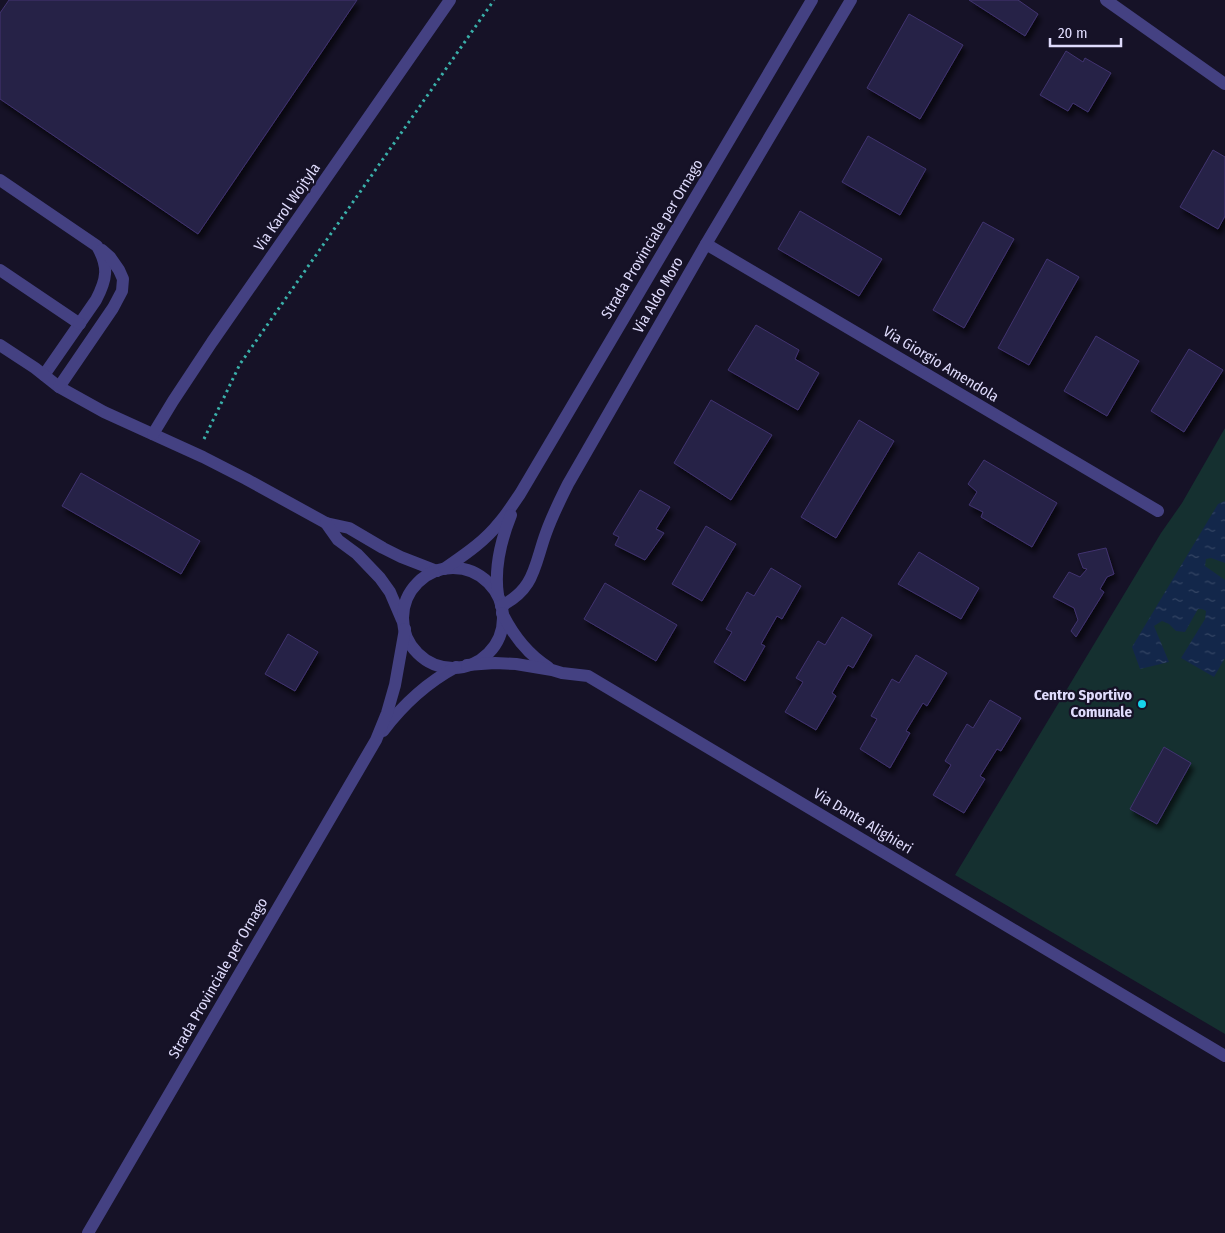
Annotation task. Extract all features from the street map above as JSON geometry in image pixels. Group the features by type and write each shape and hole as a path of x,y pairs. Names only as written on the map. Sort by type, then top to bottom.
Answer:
{"street":[{"name":"Via Karol Wojtyla","path":"153,434 172,401 207,349 450,0"},
{"name":"Strada Provinciale per Ornago","path":"88,1233 376,740 387,713 395,685 404,627 403,618 410,592 423,578 441,570 478,544 499,524 520,494 812,0"},
{"name":"Via Aldo Moro","path":"500,605 515,598 529,581 557,505 568,484 706,244 852,0"},
{"path":"1106,0 1225,84"},
{"path":"0,180 97,246 110,257 123,279 122,291 113,308 59,387"},
{"name":"Via Giorgio Amendola","path":"706,244 1158,511"},
{"path":"44,375 80,324 103,287 106,269 103,257 97,246"},
{"path":"0,270 80,324"},
{"path":"0,345 59,387 104,412 197,454 326,523 349,528 376,545 395,554 441,570 463,569 474,573 490,584 512,630 524,648 552,670"},
{"name":"Strada Provinciale per Ornago","path":"376,740 416,696 439,678 462,666 478,661 496,642 501,631 502,620 497,580 500,553 507,527 520,494"},
{"path":"326,523 338,540 357,554 380,578 390,592 413,647 423,657 437,665 444,667 462,666"},
{"name":"Via Dante Alighieri","path":"462,666 495,663 509,664 588,676 594,679 1225,1056"}],"path":[{"path":"197,454 240,364 494,0"}],"green space":[{"name":"Centro Sportivo Comunale","path":"1225,428 1225,1034 955,875 1161,533 1182,503"}],"water":[{"path":"1225,501 1225,563 1211,558 1206,559 1205,566 1225,580 1225,658 1214,677 1181,658 1205,619 1206,611 1198,609 1185,632 1176,631 1169,624 1162,621 1154,626 1169,662 1140,669 1132,647 1218,504"}],"building":[{"path":"9,0 357,0 198,234 0,99 0,13"},
{"path":"969,0 1018,0 1038,14 1025,36"},
{"path":"909,14 963,45 920,119 867,88"},
{"path":"1066,51 1083,62 1085,58 1111,73 1088,112 1073,103 1068,111 1040,95"},
{"path":"868,136 926,169 900,215 842,182"},
{"path":"1213,150 1225,157 1225,216 1218,229 1180,207"},
{"path":"800,211 882,259 859,296 778,249"},
{"path":"983,222 1014,239 964,328 933,310"},
{"path":"1047,259 1079,277 1029,365 998,348"},
{"path":"756,325 799,350 795,359 819,373 798,410 728,370"},
{"path":"1096,336 1139,361 1107,416 1064,391"},
{"path":"1189,349 1223,370 1184,432 1151,411"},
{"path":"711,400 772,435 731,500 674,463"},
{"path":"859,420 894,441 836,538 801,517"},
{"path":"984,460 1057,503 1032,547 981,517 983,512 969,505 977,492 968,484"},
{"path":"81,473 200,541 181,574 62,506"},
{"path":"640,490 670,507 656,529 664,533 645,560 615,545 619,537 613,534"},
{"path":"706,526 736,544 702,601 672,584"},
{"path":"1106,548 1114,574 1107,577 1100,589 1104,592 1076,637 1071,631 1078,620 1074,608 1053,597 1069,572 1080,577 1087,569 1083,568 1078,554"},
{"path":"919,552 979,588 961,619 898,584"},
{"path":"771,568 801,586 782,619 777,616 761,644 765,646 745,681 714,662 732,632 726,629 747,592 754,596"},
{"path":"605,583 677,625 656,661 584,619"},
{"path":"842,617 872,635 853,668 848,665 832,693 836,696 816,730 785,712 803,682 796,678 818,641 825,645"},
{"path":"288,634 318,652 295,691 265,674"},
{"path":"916,655 947,673 927,706 923,703 906,731 910,733 890,768 860,749 877,719 871,716 892,679 899,683"},
{"path":"990,700 1021,718 1001,751 997,749 980,776 985,779 964,813 933,795 951,765 945,761 967,724 973,728"},
{"path":"1164,747 1191,763 1157,824 1130,809"}],"place":[{"name":"Centro Sportivo Comunale","path":"1142,704"}]}
